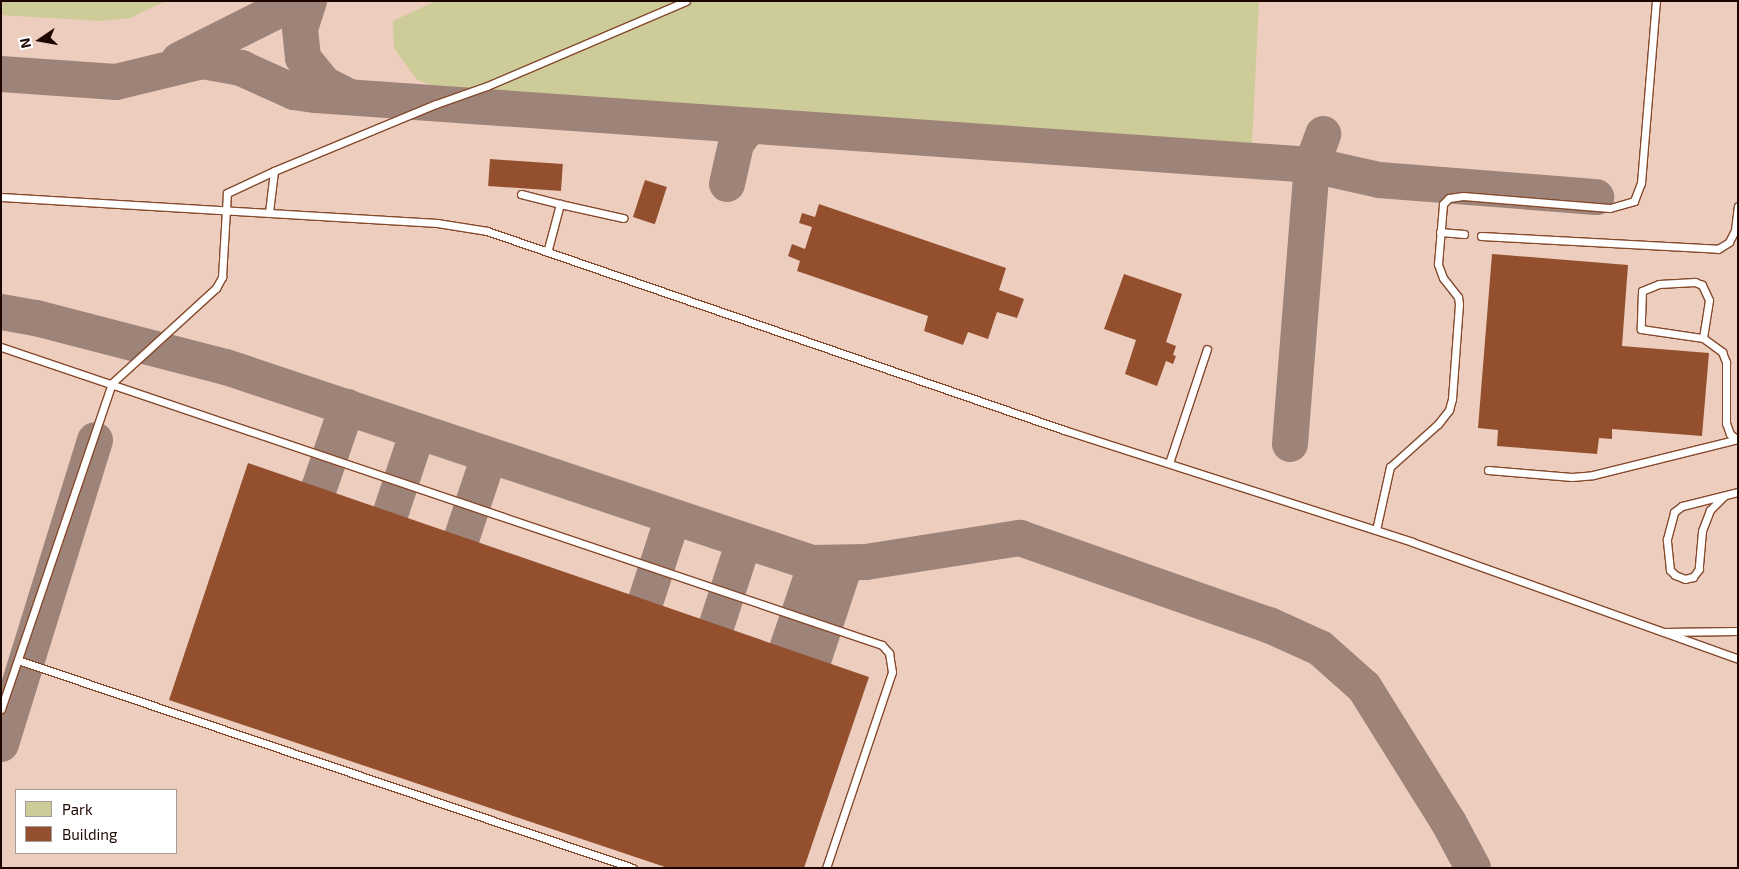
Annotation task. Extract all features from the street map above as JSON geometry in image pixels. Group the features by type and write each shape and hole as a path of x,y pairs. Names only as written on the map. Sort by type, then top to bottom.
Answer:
{"lane":[{"path":"1,709 111,384 119,373 220,284 228,209 227,193 274,171 436,104 488,86 686,1"},
{"path":"1376,530 1390,467 1438,424 1449,410 1452,400 1460,304 1456,293 1440,271 1437,255 1443,204 1456,196 1610,208 1634,201 1641,182 1656,1"},
{"path":"269,212 274,171"},
{"path":"521,194 622,218"},
{"path":"1,196 462,225 548,249 1064,430 1376,530 1738,659"},
{"path":"548,249 560,204"},
{"path":"1481,236 1718,249 1729,242 1735,230 1738,206"},
{"path":"1440,232 1464,234"},
{"path":"1488,470 1572,478 1593,476 1736,440 1726,422 1725,358 1720,350 1703,338 1642,330 1642,291 1659,284 1696,282 1702,285 1709,300 1703,338"},
{"path":"1,347 886,648 892,662 890,680 826,868"},
{"path":"1169,463 1206,349"},
{"path":"1724,496 1710,510 1702,531 1699,569 1693,577 1685,579 1675,576 1670,570 1667,539 1669,522 1674,512 1682,506 1738,492"},
{"path":"1659,632 1738,631"},
{"path":"18,660 633,868"}],"shaded area":[{"path":"1,1 1738,1 1738,868 1,868"}],"green space":[{"path":"1,1 166,1 130,18 101,21 1,15"},
{"path":"436,1 1259,1 1252,143 778,114 434,86 417,80 394,48 393,21"}],"building":[{"path":"490,159 563,164 561,191 488,186"},
{"path":"645,180 667,187 655,224 633,217"},
{"path":"819,204 1006,268 999,290 1024,299 1017,318 997,312 988,339 968,332 963,345 924,331 928,316 797,271 800,261 788,256 792,244 805,249 812,227 799,223 802,213 815,217"},
{"path":"1492,254 1628,265 1622,346 1709,353 1702,436 1612,429 1612,439 1599,438 1597,454 1497,446 1498,430 1478,428"},
{"path":"1124,274 1182,294 1166,342 1176,346 1173,355 1176,356 1173,364 1166,361 1157,386 1125,374 1136,340 1104,329"},
{"path":"248,463 869,677 804,868 668,868 169,700"}],"taxiway":[{"path":"179,60 297,1"},
{"path":"309,1 300,29 303,58 324,84 349,97"},
{"path":"1,74 116,82 202,61 241,68 294,92 316,95 1312,165 1379,180 1596,197"},
{"path":"727,184 736,144 745,131 755,126"},
{"path":"1290,444 1312,165 1323,134"},
{"path":"1,312 36,318 226,367 812,563 866,562 1020,538 1269,625 1320,648 1364,687 1449,823 1473,868"},
{"path":"319,488 347,407"},
{"path":"391,512 418,431"},
{"path":"1,744 95,440"},
{"path":"462,537 489,456"},
{"path":"646,600 673,517"},
{"path":"717,624 744,541"},
{"path":"787,649 816,564"},
{"path":"814,658 845,564"}]}
